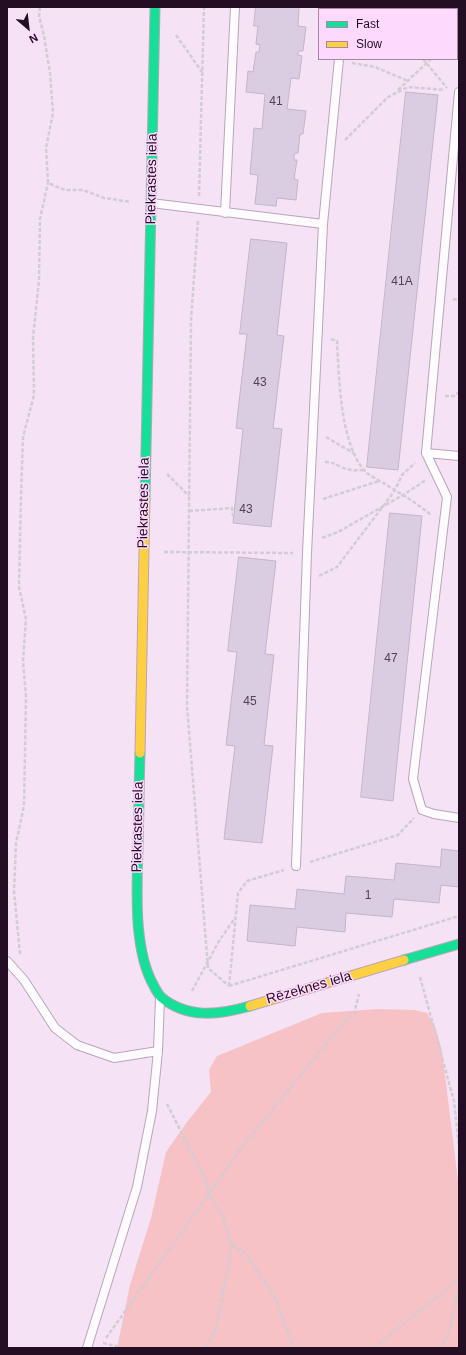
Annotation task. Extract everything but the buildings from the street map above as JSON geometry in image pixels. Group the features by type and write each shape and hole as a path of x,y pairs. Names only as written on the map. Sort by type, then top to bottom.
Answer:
{"street":[{"name":"Piekrastes iela","path":"155,11 137,898 141,946 149,977 160,996"},
{"name":"Rēzeknes iela","path":"160,996 181,1010 204,1014 230,1012 459,944"}],"lane":[{"path":"225,213 235,7"},
{"path":"296,866 307,554 323,224 339,60"},
{"path":"459,92 457,142 426,453 447,497 414,779 422,810 434,814 459,818"},
{"path":"152,203 323,224"},
{"path":"426,453 459,456"},
{"path":"7,961 22,977 55,1028 77,1045 114,1058 158,1051"},
{"path":"87,1348 137,1187 152,1111 156,1080 160,996"}],"path":[{"path":"22,977 14,891 16,843 24,806 26,737 24,661 26,619 19,587 23,437 34,395 33,338 39,280 40,219 48,183 46,148 53,113 50,73 39,16 40,7"},
{"path":"204,7 199,209 191,320 187,706 208,968 229,986"},
{"path":"155,11 169,24 188,54 202,72"},
{"path":"339,60 375,67 408,81"},
{"path":"330,156 388,97 396,92 408,87 450,91 424,60"},
{"path":"396,92 430,60"},
{"path":"48,183 65,190 83,190 104,198 152,203"},
{"path":"318,333 337,341 341,395 348,434 358,463 368,474 422,507 444,526"},
{"path":"313,431 332,440 355,454"},
{"path":"306,582 336,567 384,506 395,490 402,475 426,453"},
{"path":"312,462 331,462 342,468 357,471 364,470"},
{"path":"308,542 338,532 403,495 436,474"},
{"path":"310,502 335,496 379,480"},
{"path":"189,511 232,508 233,516"},
{"path":"143,551 307,554"},
{"path":"229,986 238,893 247,881 398,836 422,810"},
{"path":"229,986 459,916"},
{"path":"181,1010 219,941 236,917"},
{"path":"415,957 454,1101 459,1147"},
{"path":"118,1348 102,1342 238,1152 344,1022 354,1014 364,972"},
{"path":"156,1080 206,1181 209,1194 223,1217 232,1245 216,1329 205,1348"},
{"path":"232,1245 246,1254 276,1297 294,1348"},
{"path":"375,1348 459,1279"},
{"path":"438,1348 443,1344 449,1329 459,1291"}],"shaded area":[{"path":"378,1009 415,1010 427,1013 435,1026 442,1051 459,1189 459,1348 117,1348 130,1285 151,1218 166,1152 211,1092 209,1070 217,1056 322,1013"}],"traffic: fast":[{"path":"145,499 155,7"},
{"path":"140,753 137,900 139,937 142,955 147,971 160,996 171,1004 182,1009 192,1012 215,1013 250,1006"},
{"path":"404,960 459,944"}],"traffic: slow":[{"path":"140,753 145,499"},
{"path":"250,1006 404,960"}]}
